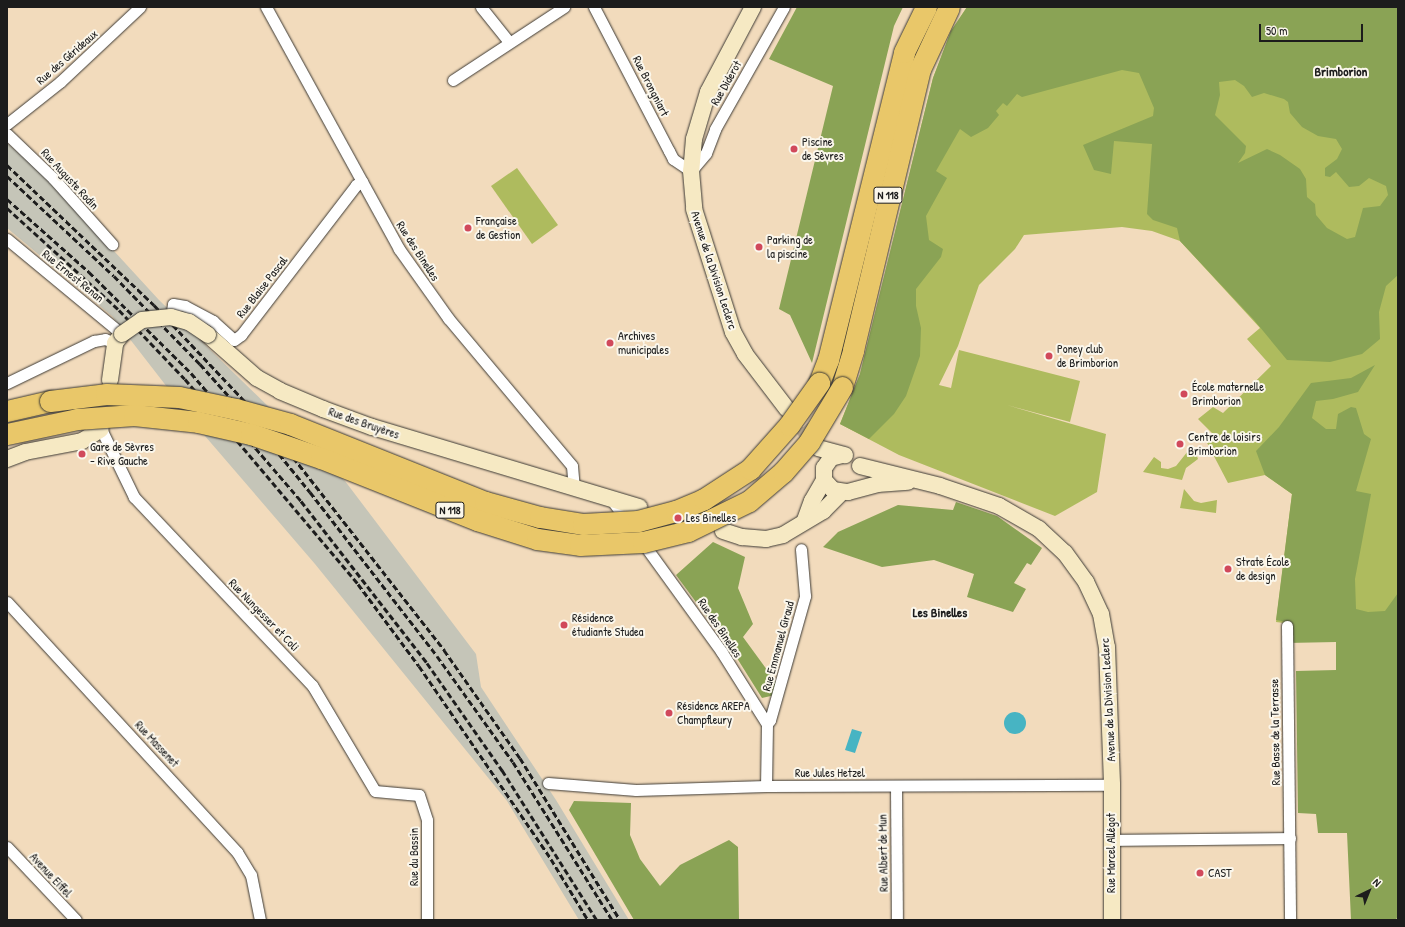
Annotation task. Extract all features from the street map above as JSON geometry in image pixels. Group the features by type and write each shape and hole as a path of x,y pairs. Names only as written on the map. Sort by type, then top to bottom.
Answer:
{"highway":[{"name":"N 118","path":"7,412 50,401 106,394 179,397 236,409 290,424 485,502 540,517 582,524 638,521 704,499 750,468 789,425 819,383 828,360 904,52 926,7"},
{"name":"N 118","path":"7,434 84,418 134,415 198,422 251,434 300,451 477,520 537,539 580,545 643,542 688,531 749,501 783,472 809,442 842,387 853,350 920,69 949,7"}],"main road":[{"name":"Avenue de la Division Leclerc","path":"753,7 708,92 694,139 691,171 694,209 733,332 745,354 787,409"},
{"name":"Rue des Bruyères","path":"118,338 142,320 171,317 189,322 208,335 257,378 280,391 372,427 639,508"},
{"path":"110,380 118,338"},
{"path":"7,459 25,452 82,441 101,429"},
{"name":"Avenue de la Division Leclerc","path":"824,474 818,448 842,454 854,459 860,466 968,494 999,506 1039,529 1060,548 1086,582 1101,614 1107,647 1112,786"},
{"path":"723,531 742,537 766,539 784,535 805,520 823,511 847,491 861,476 860,466"},
{"path":"824,474 829,488 847,491"},
{"path":"805,520 824,474"},
{"name":"Avenue de la Division Leclerc","path":"847,491 918,481"},
{"name":"Rue Marcel Allégot","path":"1112,786 1110,840 1112,920"}],"street":[{"name":"Rue des Gérideaux","path":"7,124 60,82 140,7"},
{"name":"Rue des Binelles","path":"266,7 399,249 448,318 572,466 574,488"},
{"path":"481,7 509,42"},
{"path":"452,80 564,7"},
{"name":"Rue Brongniart","path":"594,7 673,159 691,171"},
{"name":"Rue Diderot","path":"691,171 706,153 715,128 784,7"},
{"name":"Rue Auguste Rodin","path":"7,134 52,178 112,244"},
{"name":"Rue Blaise Pascal","path":"171,317 173,304 184,306 213,322 234,340 241,335 362,182"},
{"name":"Rue Ernest Renan","path":"7,239 118,338"},
{"path":"7,383 94,341 105,338 118,338"},
{"name":"Rue Nungesser et Coli","path":"101,429 134,497 312,685 375,791 420,795"},
{"name":"Rue des Binelles","path":"611,499 721,651 767,724"},
{"name":"Rue Emmanuel Giraud","path":"767,724 770,720 805,596 801,548"},
{"name":"Rue Massenet","path":"7,602 238,852 251,875 260,920"},
{"name":"Rue Basse de la Terrasse","path":"1287,626 1290,920"},
{"path":"766,786 767,724"},
{"name":"Rue Jules Hetzel","path":"548,783 636,790 766,786 1112,786"},
{"name":"Rue Albert de Mun","path":"896,786 897,920"},
{"name":"Rue du Bassin","path":"420,795 427,820 427,920"},
{"path":"1110,840 1290,838"},
{"name":"Avenue Eiffel","path":"7,847 76,920"}],"shaded area":[{"path":"7,143 47,178 159,300 345,481 476,654 481,687 556,800 629,920 579,920 507,801 315,564 205,436 112,316 7,228"}],"green space":[{"path":"797,7 903,7 894,26 812,363 790,315 779,309 833,86 769,59"},
{"path":"967,7 1398,7 1398,652 1386,636 1276,622 1292,494 1265,475 1228,483 1205,439 1212,433 1198,419 1213,407 1223,413 1271,366 1247,339 1260,328 1180,241 1152,231 1122,227 1024,235 1015,249 979,285 958,346 939,385 951,388 959,350 1080,381 1070,422 1007,405 1106,434 1097,492 1055,516 899,455 840,424 860,374 933,78 951,31"},
{"path":"967,7 1398,7 1398,275 1386,286 1379,312 1380,339 1362,354 1330,362 1287,360 1254,320 1180,241 1177,228 1153,220 1147,214 1152,144 1114,141 1111,174 1094,170 1083,145 1153,116 1154,108 1139,73 1122,70 1022,97 1017,94 1007,106 1003,103 996,111 999,115 988,128 971,137 960,129 936,171 947,178 926,216 929,240 943,249 941,257 916,289 916,306 921,328 920,356 906,396 894,414 869,439 840,424 860,374 933,78 951,31","holes":["1235,80 1244,86 1252,97 1264,93 1284,99 1288,102 1290,113 1302,127 1318,136 1336,139 1342,149 1337,159 1325,168 1325,176 1330,177 1336,172 1349,187 1359,186 1369,178 1386,186 1388,195 1380,206 1363,208 1355,237 1347,239 1327,228 1316,215 1315,204 1307,197 1306,179 1300,169 1280,155 1267,149 1238,163 1245,153 1246,146 1215,115 1220,95 1219,82"]},
{"path":"517,168 558,225 532,244 491,186"},
{"path":"1375,365 1358,392 1333,399 1316,401 1312,418 1326,429 1336,429 1338,414 1351,407 1356,408 1364,434 1371,439 1356,491 1371,494 1355,579 1356,609 1368,612 1385,611 1398,593 1398,915 1396,920 1351,920 1347,833 1318,833 1316,814 1298,813 1296,671 1336,670 1336,642 1287,643 1287,622 1276,620 1292,494 1265,475 1256,451 1279,427 1311,383 1351,378"},
{"path":"1194,449 1198,459 1186,468 1182,480 1143,472 1154,457 1161,462 1161,468 1168,469 1176,466 1188,451"},
{"path":"1184,489 1194,501 1201,503 1217,500 1216,513 1180,508"},
{"path":"956,502 997,516 1042,548 1031,565 1027,563 1014,583 1026,589 1013,612 967,597 974,574 934,560 882,567 823,547 838,532 898,505 953,510"},
{"path":"713,542 745,557 738,588 753,624 743,637 778,685 775,695 762,698 735,655 676,575"},
{"path":"574,801 631,803 630,835 640,859 660,886 680,865 729,840 738,847 739,920 634,920 569,810"}],"water":[{"path":"1015,712 1023,715 1026,723 1023,731 1015,734 1007,731 1004,723 1007,715"},
{"path":"852,729 862,732 855,753 845,750"}],"tunnel":[{"path":"787,409 818,447"}],"railway":[{"path":"7,165 154,305 271,429 444,650 520,758 620,920"},
{"path":"7,176 114,276 200,364 262,433 310,492 437,656 513,762 612,920"},
{"path":"7,199 89,272 191,373 301,501 427,663 502,770 597,920"},
{"path":"7,208 119,310 185,379 358,584 419,666 551,859 588,920"}],"place":[{"name":"Piscine de Sèvres","path":"794,149"},
{"name":"Française de Gestion","path":"468,228"},
{"name":"Parking de la piscine","path":"759,247"},
{"name":"Archives municipales","path":"610,343"},
{"name":"Poney club de Brimborion","path":"1049,356"},
{"name":"École maternelle Brimborion","path":"1184,394"},
{"name":"Centre de loisirs Brimborion","path":"1180,444"},
{"name":"Gare de Sèvres - Rive Gauche","path":"82,454"},
{"name":"Les Binelles","path":"678,518"},
{"name":"Strate École de design","path":"1228,569"},
{"name":"Résidence étudiante Studea","path":"564,625"},
{"name":"Résidence AREPA Champfleury","path":"669,713"},
{"name":"CAST","path":"1200,873"}],"district":[{"name":"Brimborion","path":"1341,71"},
{"name":"Les Binelles","path":"940,612"}]}
